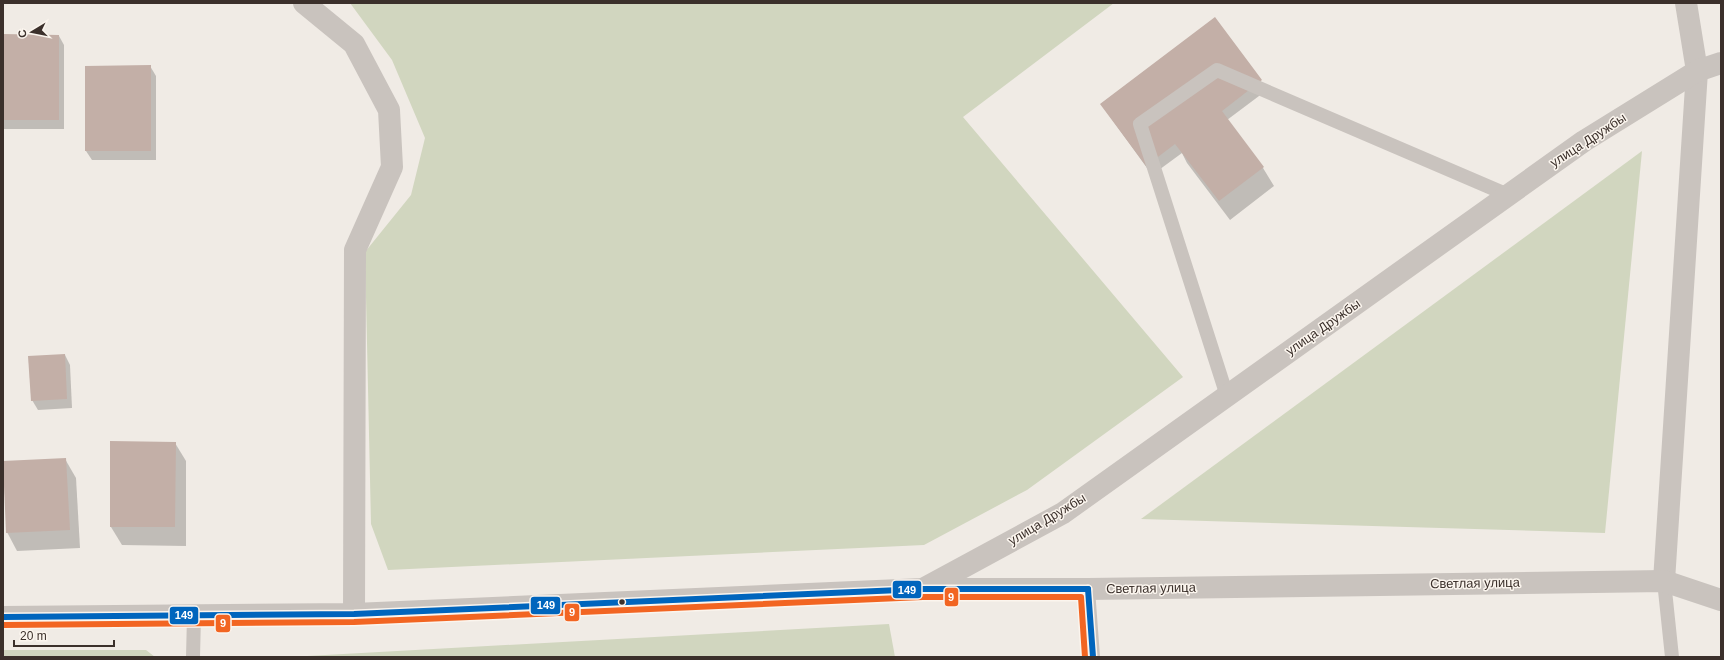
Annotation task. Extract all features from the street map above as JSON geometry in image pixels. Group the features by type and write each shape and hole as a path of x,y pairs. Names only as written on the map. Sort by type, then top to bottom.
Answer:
{"street":[{"path":"304,3 354,44 389,110 392,167 355,250 354,614"},
{"path":"1664,581 1697,71 1686,3"},
{"name":"улица Дружбы","path":"923,589 1063,513 1584,141 1697,71 1721,63"},
{"name":"Светлая улица","path":"3,617 354,614 923,589 1088,589 1664,581 1721,600"}],"lane":[{"path":"1227,396 1140,124 1217,70 1508,195"},
{"path":"1664,581 1672,657"},
{"path":"1088,589 1092,657"},
{"path":"193,657 194,616"}],"green space":[{"path":"350,3 1114,3 963,117 1183,377 1027,490 924,545 388,570 371,524 365,252 411,195 425,138 392,60"},
{"path":"1642,151 1605,533 1141,519"},
{"path":"889,624 895,657 289,657"},
{"path":"3,650 146,650 155,657 3,657"}],"building":[{"path":"1215,17 1262,80 1222,111 1264,167 1219,201 1175,144 1146,166 1100,104"},
{"path":"3,34 59,35 59,120 3,120"},
{"path":"151,65 151,151 85,151 85,66"},
{"path":"65,354 67,399 31,401 28,356"},
{"path":"110,441 176,442 175,527 110,527"},
{"path":"66,458 70,530 6,533 3,461"}],"transit line":[{"name":"149","path":"3,617 354,614 923,589 1088,589"},
{"name":"149","path":"1088,589 1093,657"},
{"name":"9","path":"3,625 354,622 923,597 1081,597 1085,657"}]}
